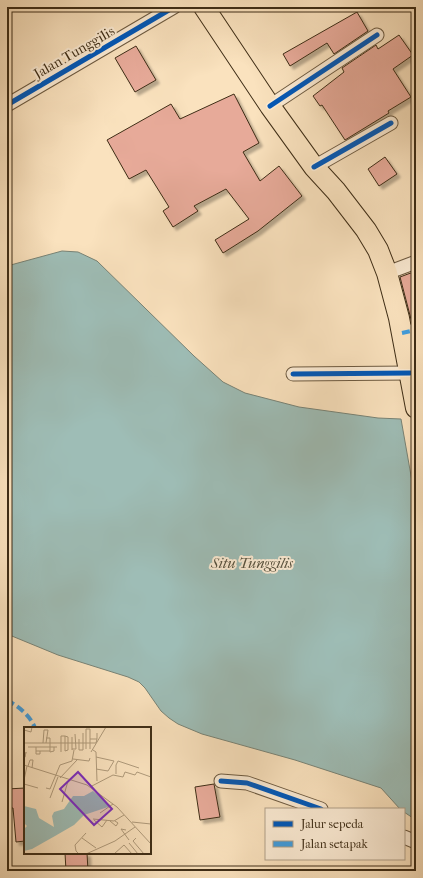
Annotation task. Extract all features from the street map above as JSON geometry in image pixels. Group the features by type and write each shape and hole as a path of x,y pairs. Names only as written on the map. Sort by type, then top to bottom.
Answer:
{"main road":[{"path":"204,7 270,106 314,167 336,190 366,230 378,250 409,332 410,373 416,408"}],"street":[{"name":"Jalan Tunggilis","path":"7,105 174,7"},
{"path":"270,106 377,35"},
{"path":"314,167 391,123"},
{"path":"387,273 416,262"},
{"path":"293,374 410,373"},
{"path":"221,781 247,783 318,808"},
{"path":"405,838 416,842"}],"water":[{"name":"Situ Tunggilis","path":"62,251 78,252 97,261 194,356 223,382 245,393 299,407 378,418 401,419 416,504 416,820 405,813 405,808 399,808 381,788 295,760 202,734 178,724 169,718 161,711 139,682 128,677 58,655 7,634 7,266"}],"building":[{"path":"357,12 368,31 334,54 327,43 290,66 283,54"},
{"path":"399,35 413,55 393,69 411,97 388,111 389,113 345,140 322,105 320,106 313,96 344,72 342,68 376,45 378,49"},
{"path":"136,46 156,80 135,92 115,58"},
{"path":"234,94 259,143 243,152 260,181 279,166 302,196 258,231 223,253 215,240 249,219 226,189 194,206 198,211 173,227 163,211 169,207 146,170 129,179 107,140 171,104 180,119"},
{"path":"385,157 397,174 379,186 368,169"},
{"path":"416,271 416,322 412,323 400,277"},
{"path":"214,784 220,817 200,820 195,787"},
{"path":"24,788 24,841 16,842 13,808 7,808 7,789"},
{"path":"65,854 87,854 88,871 66,871"}],"marked path":[{"path":"402,333 416,330"},
{"path":"7,700 24,712 35,727"}],"cycle path":[{"path":"7,105 174,7"},
{"path":"270,106 377,35"},
{"path":"314,167 391,123"},
{"path":"293,374 410,373"},
{"path":"221,781 247,783 318,808"}]}
